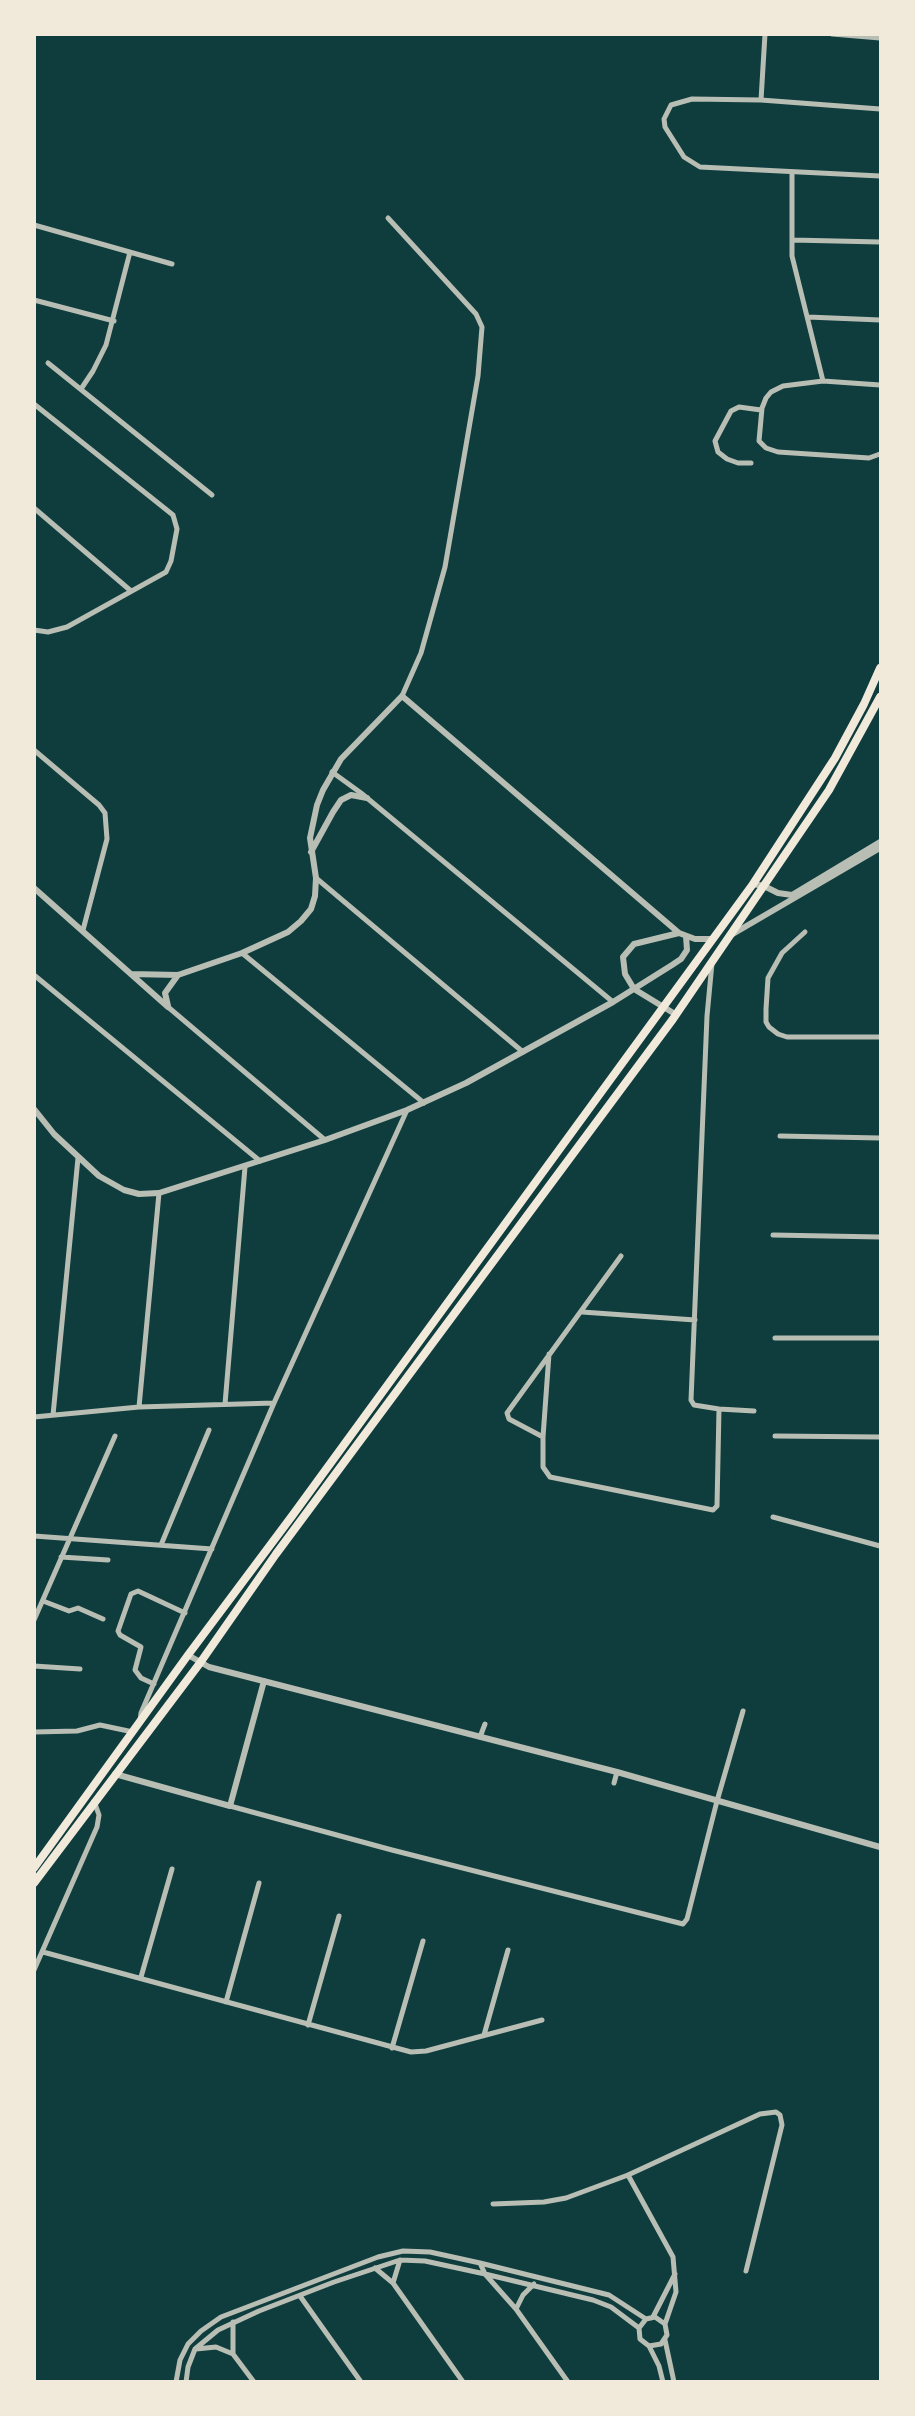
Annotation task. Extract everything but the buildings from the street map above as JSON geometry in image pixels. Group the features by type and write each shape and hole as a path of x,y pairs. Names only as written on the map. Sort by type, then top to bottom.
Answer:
{"main road":[{"path":"34,1868 753,884 835,758 880,668"},
{"path":"34,1883 200,1663 276,1554 675,1014 829,790 880,697"},
{"path":"34,1857 55,1839"}],"street":[{"path":"761,100 765,34"},
{"path":"832,34 880,38"},
{"path":"880,109 761,100 692,99 671,105 664,119 665,127 684,157 700,167 880,176"},
{"path":"792,173 792,240 795,272 823,381"},
{"path":"131,974 178,975 242,953 288,932 301,921 311,909 315,896 316,878 310,838 317,805 332,772 365,732 402,696 421,653 445,567 478,376 483,327 476,314 388,218"},
{"path":"34,225 172,264"},
{"path":"792,240 880,242"},
{"path":"81,389 99,360 114,321 130,252"},
{"path":"34,300 114,321"},
{"path":"808,317 880,320"},
{"path":"48,363 212,495"},
{"path":"880,385 823,381 783,386 771,392 766,398 761,410 759,441 766,448 778,452 869,458 880,453"},
{"path":"34,404 173,515 177,529 168,568 155,579 57,630 34,630"},
{"path":"751,463 738,463 727,459 718,452 714,441 731,411 739,407 761,410"},
{"path":"34,508 131,591"},
{"path":"402,696 679,933 713,939"},
{"path":"34,750 99,805 106,820 107,839 83,930"},
{"path":"332,772 367,798 613,1002"},
{"path":"311,853 341,800 351,795 367,798"},
{"path":"753,884 764,886 777,893 792,895 880,842"},
{"path":"728,937 880,849"},
{"path":"316,878 523,1052"},
{"path":"34,888 168,1007 325,1140"},
{"path":"805,932 782,953 768,978 766,1022 769,1027 787,1037 880,1037"},
{"path":"675,1014 634,989 625,974 623,957 634,944 679,933"},
{"path":"34,1109 54,1134 99,1176 124,1190 139,1194 159,1193 325,1140 407,1110 466,1083 613,1002 681,959 687,950 686,936"},
{"path":"242,953 424,1103"},
{"path":"712,962 707,1016 692,1404 719,1409 754,1410"},
{"path":"34,975 260,1162"},
{"path":"168,1007 165,993 178,975"},
{"path":"140,1722 141,1713 274,1403 407,1110"},
{"path":"780,1136 880,1138"},
{"path":"53,1415 78,1158"},
{"path":"225,1404 245,1167"},
{"path":"139,1407 159,1193"},
{"path":"773,1235 880,1238"},
{"path":"543,1437 507,1416 621,1256"},
{"path":"582,1312 695,1320"},
{"path":"775,1338 880,1338"},
{"path":"549,1354 543,1467 550,1477 713,1510 717,1506 719,1409"},
{"path":"34,1417 139,1407 274,1403"},
{"path":"161,1545 209,1430"},
{"path":"34,1620 115,1436"},
{"path":"774,1436 880,1437"},
{"path":"773,1517 880,1546"},
{"path":"34,1536 213,1549"},
{"path":"61,1557 108,1560"},
{"path":"154,1684 141,1678 135,1671 141,1647 120,1635 118,1630 131,1594 138,1591 185,1613"},
{"path":"43,1601 69,1611 78,1608 103,1619"},
{"path":"188,1655 200,1663 264,1681 617,1772 880,1847"},
{"path":"34,1666 80,1668"},
{"path":"230,1806 264,1681"},
{"path":"115,1774 680,1925 687,1919 743,1711"},
{"path":"480,1737 485,1724"},
{"path":"34,1732 77,1731 100,1725 133,1732"},
{"path":"614,1783 617,1772"},
{"path":"34,1970 97,1827 99,1815 94,1801"},
{"path":"141,1977 172,1869"},
{"path":"226,2002 259,1882"},
{"path":"308,2025 339,1916"},
{"path":"392,2048 423,1941"},
{"path":"484,2035 508,1950"},
{"path":"43,1952 411,2052 426,2051 542,2020"},
{"path":"493,2204 544,2202 566,2198 628,2175 770,2111 780,2115 782,2125 746,2271"},
{"path":"628,2175 662,2235 673,2258 675,2272 676,2292 665,2324 667,2335 661,2344 649,2346"},
{"path":"176,2382 180,2360 188,2344 201,2331 221,2317 378,2257 403,2251 430,2253 480,2263 609,2295 665,2324"},
{"path":"393,2283 400,2260"},
{"path":"186,2382 188,2367 195,2349 218,2330 300,2296 400,2260 425,2261 534,2284 611,2307 639,2328 640,2339 649,2346 659,2366 663,2382"},
{"path":"480,2263 485,2274 516,2309 568,2382"},
{"path":"375,2268 393,2283 463,2382"},
{"path":"639,2328 650,2318 675,2272"},
{"path":"516,2309 523,2295 539,2277"},
{"path":"300,2296 361,2382"},
{"path":"233,2322 233,2354"},
{"path":"665,2340 674,2382"},
{"path":"195,2349 216,2347 233,2354 254,2382"}]}
